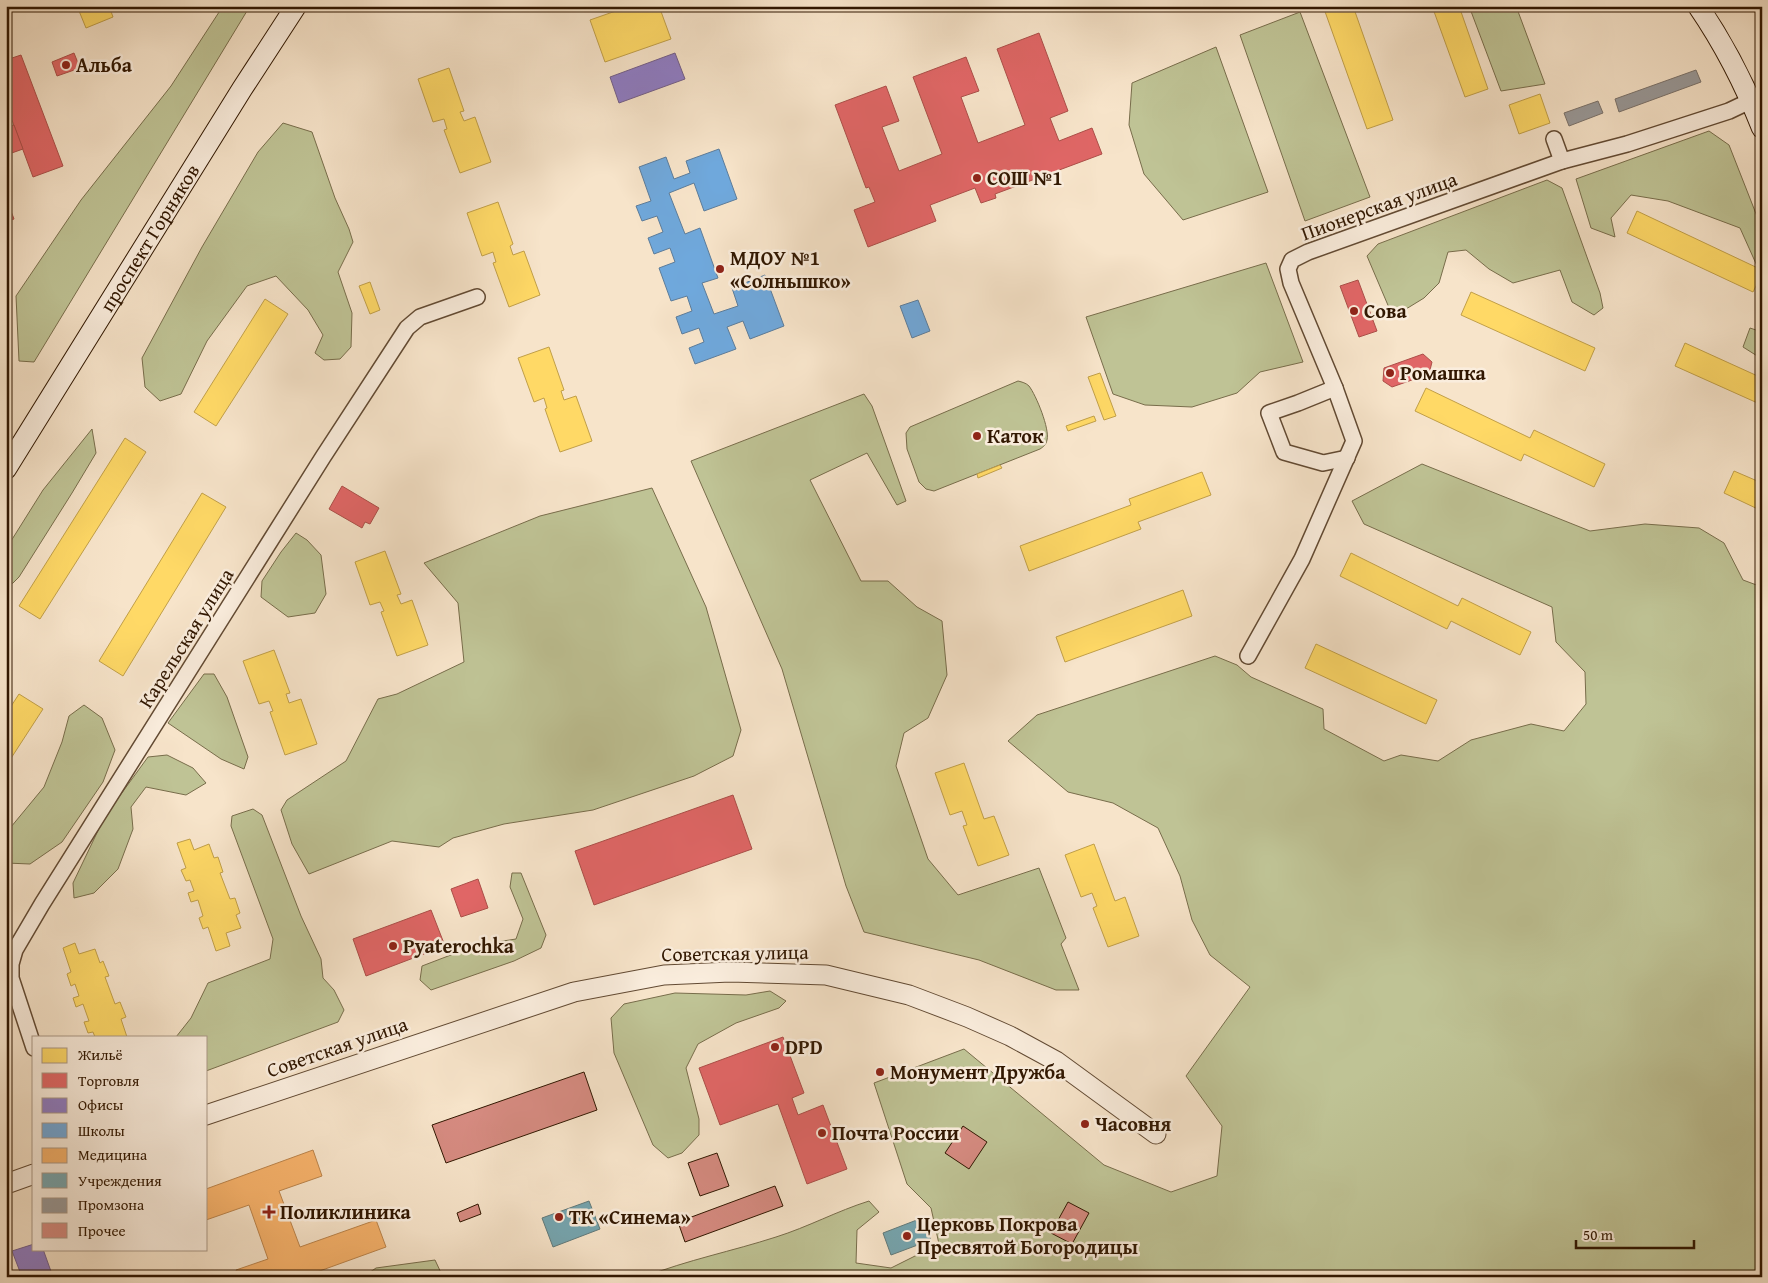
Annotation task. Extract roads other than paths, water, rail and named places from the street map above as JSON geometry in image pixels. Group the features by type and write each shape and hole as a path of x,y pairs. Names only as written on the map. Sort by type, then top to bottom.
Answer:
{"main road":[{"name":"проспект Горняков","path":"6,469 296,6"},
{"path":"1698,6 1718,35 1762,128"}],"street":[{"name":"Пионерская улица","path":"1248,656 1302,559 1354,441 1335,388 1291,283 1288,269 1292,260 1308,252 1562,161 1626,144 1729,111 1750,101"},
{"path":"1554,140 1562,161"},
{"name":"Карельская улица","path":"32,1042 11,978 11,964 15,950 42,904 323,457 407,328 420,317 477,297"},
{"path":"1335,388 1269,413 1284,452 1323,463 1347,458"},
{"name":"Советская улица","path":"208,1114 574,992 664,975 730,972 826,975 909,995 967,1017 1010,1036 1056,1061 1156,1134"},
{"path":"6,1184 32,1175"}],"place":[{"name":"Альба","path":"66,65"},
{"name":"СОШ №1","path":"977,178"},
{"name":"МДОУ №1 «Солнышко»","path":"720,269"},
{"name":"Сова","path":"1354,311"},
{"name":"Ромашка","path":"1390,373"},
{"name":"Каток","path":"977,436"},
{"name":"Pyaterochka","path":"393,946"},
{"name":"DPD","path":"775,1047"},
{"name":"Монумент Дружба","path":"880,1072"},
{"name":"Часовня","path":"1085,1124"},
{"name":"Почта России","path":"822,1133"},
{"name":"Поликлиника","path":"269,1212"},
{"name":"ТК «Синема»","path":"559,1217"},
{"name":"Церковь Покрова Пресвятой Богородицы","path":"907,1236"}]}
